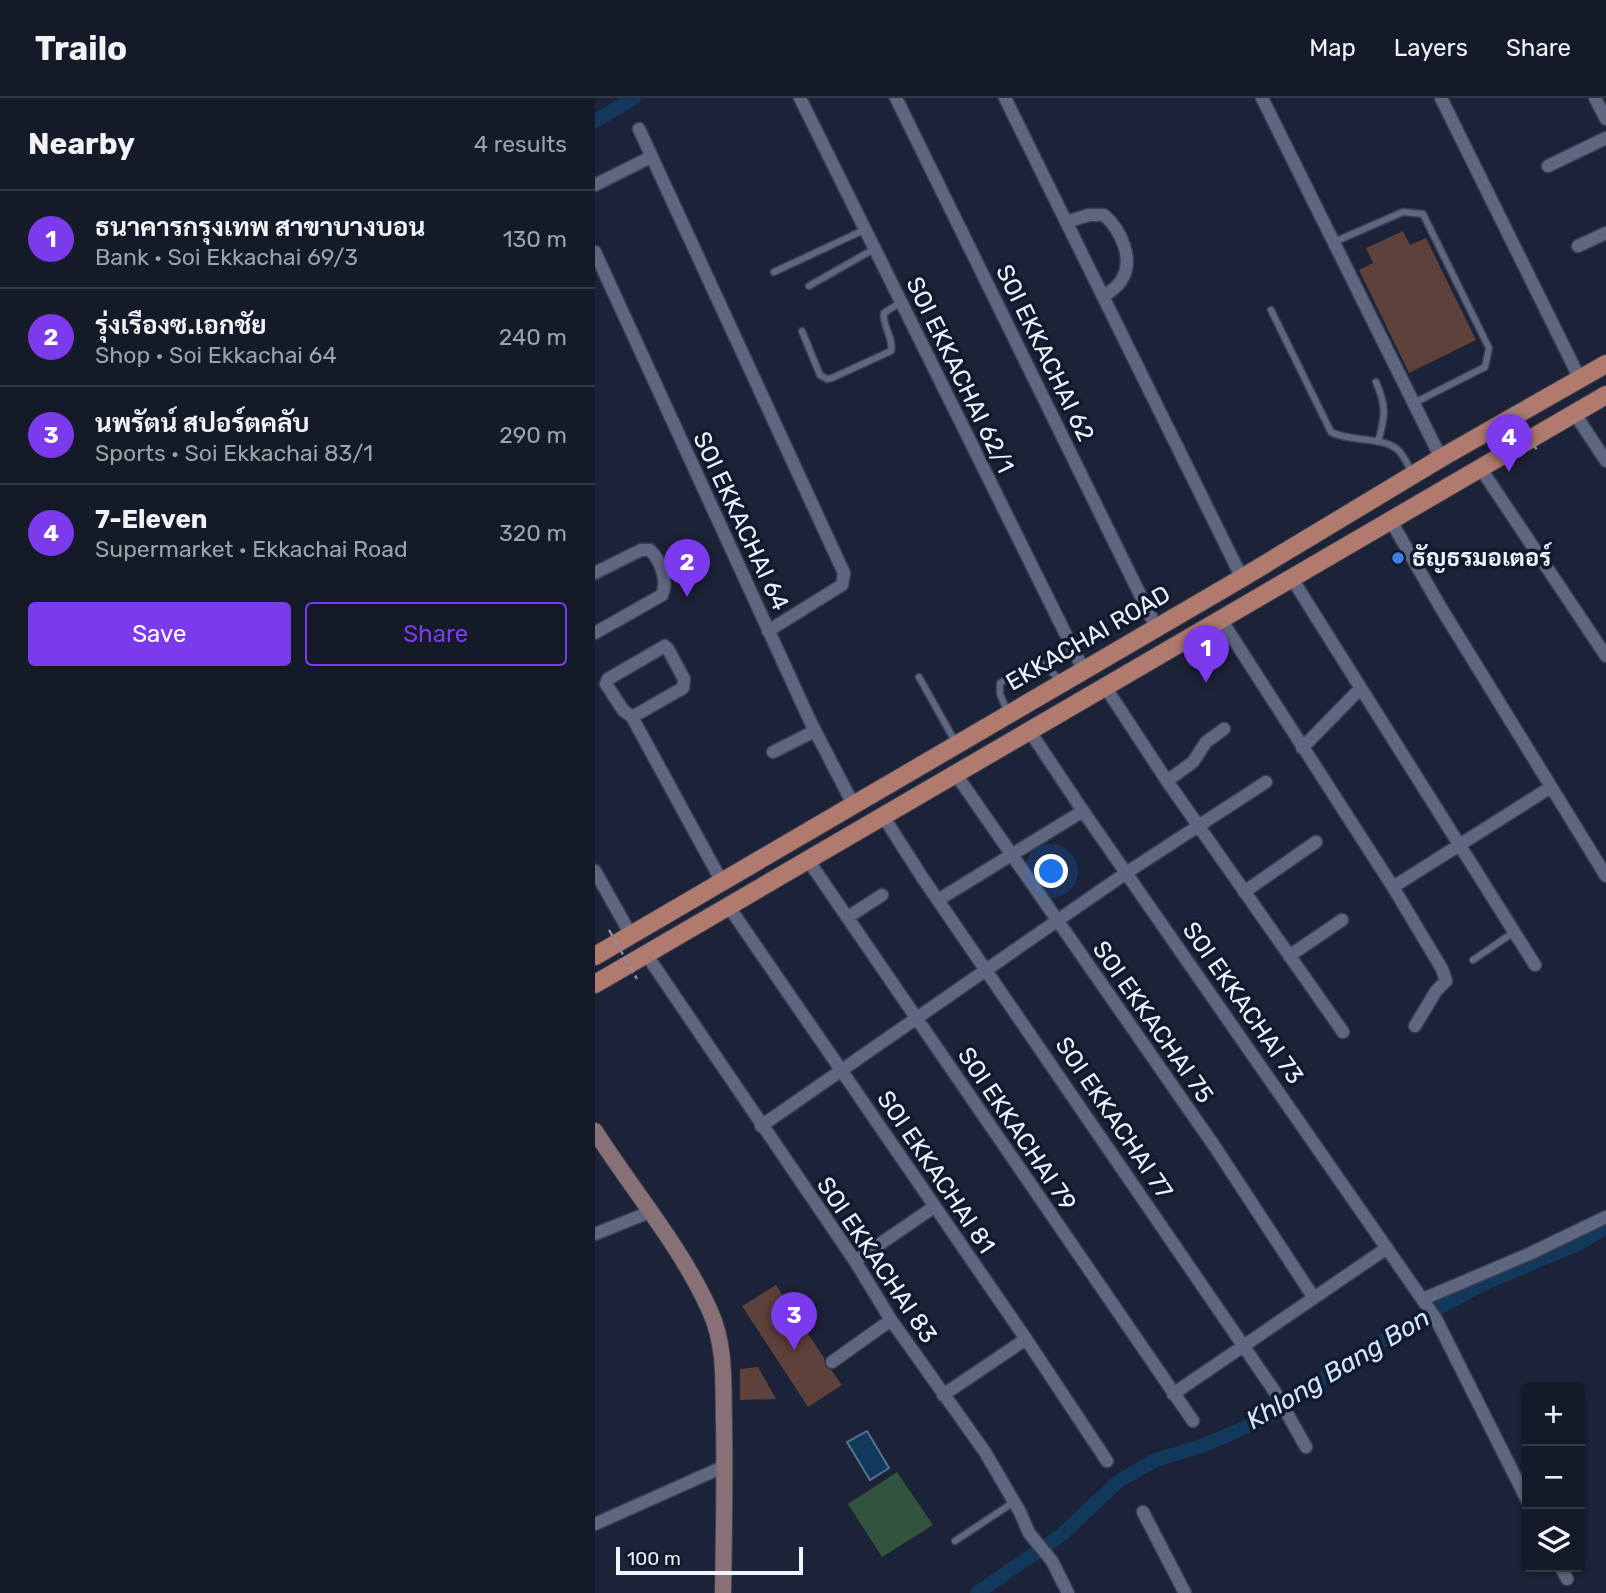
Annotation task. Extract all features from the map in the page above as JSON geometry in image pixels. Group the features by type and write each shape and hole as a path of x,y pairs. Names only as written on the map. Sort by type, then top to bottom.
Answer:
{"main road":[{"name":"EKKACHAI ROAD","path":"595,956 1242,578 1441,458 1606,364"},
{"name":"EKKACHAI ROAD","path":"595,984 1104,685 1606,395"},
{"path":"900,776 913,798"}],"street":[{"name":"SOI EKKACHAI 62/1","path":"800,98 1083,670"},
{"name":"SOI EKKACHAI 62","path":"896,98 1156,627"},
{"path":"1005,98 1242,578"},
{"path":"1262,98 1441,458"},
{"path":"1441,98 1580,379"},
{"path":"1595,98 1606,119"},
{"path":"639,129 844,573 842,585 768,631"},
{"path":"1548,166 1606,138"},
{"path":"595,185 651,157"},
{"path":"1066,222 1089,215 1104,215 1114,224 1127,257 1126,272 1120,283 1104,296"},
{"path":"1578,246 1606,233"},
{"name":"SOI EKKACHAI 64","path":"595,252 768,631 853,804"},
{"path":"1574,414 1606,461"},
{"path":"1481,469 1606,656"},
{"path":"1391,521 1441,608 1606,876"},
{"path":"595,573 641,550 650,550 656,556 665,582 662,595 595,633"},
{"path":"1291,577 1535,965"},
{"path":"1220,618 1393,887 1447,979 1429,1000 1415,1026"},
{"path":"632,718 683,688 684,680 665,646 608,679 608,688 632,718 722,882"},
{"path":"1104,685 1167,782 1343,1032"},
{"path":"1302,748 1360,689"},
{"path":"1167,782 1193,762 1206,742 1224,729"},
{"name":"SOI EKKACHAI 73","path":"1029,730 1436,1319 1522,1490"},
{"path":"773,752 815,731"},
{"name":"SOI EKKACHAI 75","path":"955,773 1215,1147 1314,1298"},
{"path":"761,1126 1126,873 1266,782"},
{"path":"1393,887 1551,787"},
{"path":"938,900 1083,811"},
{"name":"SOI EKKACHAI 77","path":"883,816 1244,1345 1306,1447"},
{"path":"1244,892 1315,842"},
{"name":"SOI EKKACHAI 79","path":"808,860 1193,1421"},
{"path":"595,871 631,935"},
{"path":"848,917 882,895"},
{"name":"SOI EKKACHAI 81","path":"729,907 1107,1461"},
{"path":"1289,956 1342,920"},
{"name":"SOI EKKACHAI 83","path":"646,954 855,1261 891,1320 985,1452 1030,1533 1052,1561 1068,1593"},
{"path":"598,1141 650,1212 691,1276 711,1312 720,1342 725,1466 723,1593"},
{"path":"855,1261 934,1207"},
{"path":"595,1234 650,1212"},
{"path":"1423,1299 1529,1254 1606,1217"},
{"path":"1173,1394 1387,1248"},
{"path":"832,1362 891,1320"},
{"path":"943,1395 1026,1339"},
{"path":"595,1524 725,1466"},
{"path":"1143,1512 1185,1593"}],"lane":[{"path":"1334,242 1403,212 1423,214 1489,348 1485,367 1415,403"},
{"path":"774,272 865,229"},
{"path":"809,286 874,248"},
{"path":"802,331 820,375 827,379 832,378 891,351 892,343 883,320 884,313 901,302"},
{"path":"1271,310 1331,432 1340,437 1392,446 1400,453 1414,475"},
{"path":"1376,382 1384,400 1385,412 1378,442"},
{"path":"1008,713 1000,694 1000,683 1033,664 1043,664 1062,682"},
{"path":"919,677 956,743"},
{"path":"1473,960 1514,932"},
{"path":"955,1541 1014,1502"}],"path":[{"path":"1512,407 1538,452"},
{"path":"609,930 637,979"}],"green space":[{"path":"897,1472 933,1525 882,1557 848,1504"}],"water":[{"path":"867,1431 889,1468 870,1480 847,1442"}],"building":[{"path":"1403,231 1410,245 1426,238 1476,340 1409,373 1359,270 1373,263 1366,248"},
{"path":"776,1285 824,1358 825,1366 842,1385 808,1407 742,1306"},
{"path":"758,1367 776,1399 740,1400 740,1369"}],"waterway":[{"path":"595,121 634,98"},
{"name":"Khlong Bang Bon","path":"977,1593 1060,1536 1120,1480 1156,1460 1204,1445 1265,1419 1353,1359 1431,1312 1485,1283 1578,1244 1606,1227"}],"place":[{"name":"7-Eleven","path":"1509,472"},
{"name":"ธัญธรมอเตอร์","path":"1398,558"},
{"name":"รุ่งเรืองซ.เอกชัย","path":"687,597"},
{"name":"ธนาคารกรุงเทพ สาขาบางบอน","path":"1206,683"},
{"name":"นพรัตน์ สปอร์ตคลับ","path":"794,1350"}]}
